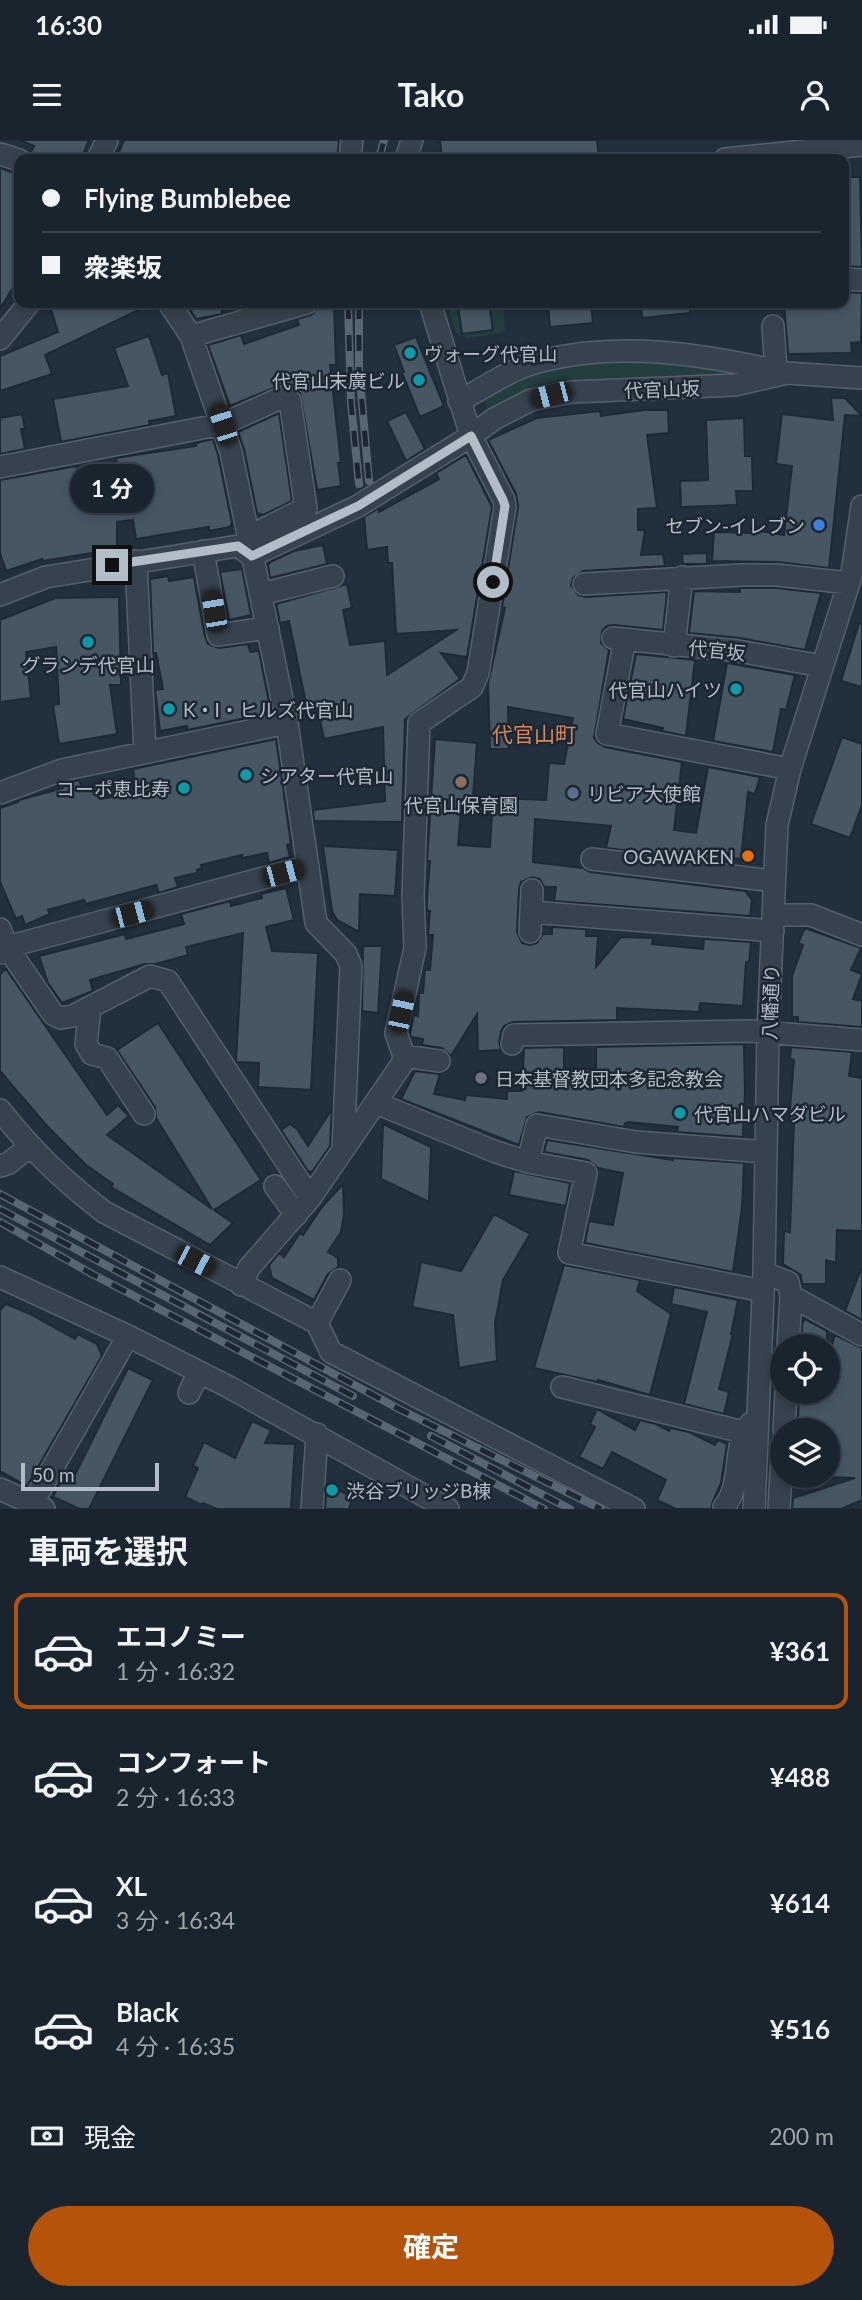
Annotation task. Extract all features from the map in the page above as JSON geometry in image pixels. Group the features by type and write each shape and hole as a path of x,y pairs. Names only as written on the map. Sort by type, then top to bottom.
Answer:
{"street":[{"path":"775,154 862,145"},
{"path":"0,339 25,308"},
{"path":"172,308 191,336 223,424 287,723 316,923 346,954 351,966 343,1152"},
{"path":"191,336 289,308"},
{"path":"240,1284 248,1268 310,1198 402,1065 404,1056 396,1033 415,948 413,897 419,723 472,687 478,673 505,506 471,436 431,308"},
{"path":"459,401 542,360 603,351 654,351 739,362 781,372 773,326"},
{"name":"代官山坂","path":"250,547 358,506 512,408 551,395 736,386 781,372 862,378"},
{"path":"0,467 223,424 283,397 290,401 306,508 250,547 203,551 46,577 0,595"},
{"name":"八幡通り","path":"754,1509 764,1282 768,1031 777,825 790,769 822,666 854,578 862,506"},
{"path":"203,551 218,635 268,628"},
{"path":"136,561 145,753"},
{"path":"584,584 682,577 777,575 854,578"},
{"path":"261,594 334,576"},
{"path":"674,646 682,577"},
{"name":"代官坂","path":"790,769 607,734 618,638 738,651 822,666"},
{"path":"0,793 62,770 287,723"},
{"path":"592,859 774,881"},
{"path":"308,866 2,943 53,1014 61,1017 73,1016 150,976 168,981 310,1198"},
{"path":"532,890 530,922 773,923 811,915 862,936"},
{"path":"90,1007 86,1044 92,1054 107,1058 117,1070 144,1114"},
{"path":"512,1044 514,1035 768,1031 862,1040"},
{"path":"404,1056 439,1061"},
{"path":"376,1103 496,1153 586,1173 569,1253 764,1282 788,1282 791,1296 789,1334"},
{"path":"0,1110 29,1147 104,1212 309,1319 331,1352 634,1509"},
{"path":"528,1162 537,1125 636,1142 766,1152"},
{"path":"0,1166 9,1163 29,1147"},
{"path":"275,1186 296,1215"},
{"path":"0,1278 128,1336 199,1372 317,1434 449,1509"},
{"path":"309,1319 340,1280"},
{"path":"791,1296 862,1335"},
{"path":"0,1489 38,1506 128,1336"},
{"path":"188,1393 199,1372"},
{"path":"562,1387 743,1432"},
{"path":"724,1507 733,1496 743,1432 759,1413"},
{"path":"312,1509 317,1434"},
{"path":"779,1509 780,1488"}],"green space":[{"path":"448,308 503,308 505,332 468,339 456,333"},
{"path":"629,358 739,369 737,379 489,414 483,397 543,367"}],"building":[{"path":"20,140 89,140 83,154 30,154 34,146"},
{"path":"124,140 339,140 338,154 118,154"},
{"path":"440,140 597,140 598,154 441,154"},
{"path":"0,168 14,173 14,286 0,309"},
{"path":"849,177 860,177 862,267 849,266"},
{"path":"849,292 862,293 861,342 851,343 852,353 788,354 784,308 849,308"},
{"path":"51,308 143,308 45,355 52,374 0,391 0,356 58,332"},
{"path":"189,308 221,308 222,314 196,319"},
{"path":"318,308 334,308 336,365 330,365 341,463 338,463 341,486 317,490 300,393 283,384 230,406 208,345 241,335 244,344 299,325 297,319 311,315"},
{"path":"458,308 490,308 493,330 462,334"},
{"path":"548,308 592,308 593,323 550,327"},
{"path":"641,308 690,308 690,313 642,318"},
{"path":"149,336 162,375 168,373 176,416 149,421 150,425 61,442 53,399 128,386 114,348"},
{"path":"416,337 444,406 420,417 394,345"},
{"path":"831,398 845,398 862,416 845,415 829,568 777,562 712,561 714,532 760,531 784,535 792,466 776,464 782,414 833,420"},
{"path":"644,410 668,410 669,433 647,435 657,508 638,509 638,530 645,530 641,555 663,554 665,566 583,571 573,578 571,585 578,595 585,597 667,592 663,630 614,625 607,626 602,631 601,643 609,650 594,738 605,747 682,762 674,830 696,833 708,767 760,777 755,794 748,792 741,859 720,856 724,862 606,848 611,826 535,819 533,862 583,868 590,872 745,891 752,900 750,916 554,901 556,887 544,887 540,879 532,877 521,882 519,889 517,932 522,943 530,945 537,943 543,934 552,934 552,927 586,929 586,936 598,936 596,967 621,937 653,938 652,944 703,949 704,939 751,942 749,962 746,962 743,1006 700,1003 699,1012 617,1008 617,1020 513,1022 504,1026 501,1032 501,1050 478,1051 477,1014 451,1056 442,1048 422,1045 423,1039 411,1037 410,1034 413,1015 418,1016 419,993 423,993 425,970 430,970 433,935 428,935 430,861 427,861 435,739 477,743 473,797 546,800 549,763 564,764 573,718 508,707 509,749 490,749 488,683 505,608 502,607 518,506 516,494 488,440 537,418 600,411 601,416","holes":["461,811 492,814 490,847 458,845"]},
{"path":"406,412 425,449 406,461 387,421"},
{"path":"279,413 292,501 263,515 257,513 238,432"},
{"path":"22,414 25,429 21,429 25,449 0,454 0,418"},
{"path":"744,418 745,456 752,456 753,491 736,491 737,505 681,507 680,481 708,480 706,420"},
{"path":"213,439 232,523 230,527 209,531 209,527 136,539 133,520 117,522 117,549 43,561 42,559 6,571 0,553 0,480 77,466 79,477 118,470 116,458 196,446 196,443"},
{"path":"466,455 492,507 467,657 441,653 460,679 405,719 402,822 314,821 313,810 385,801 383,727 324,739 318,711 308,713 289,621 280,623 276,604 347,584 352,608 343,610 350,645 385,641 387,675 456,630 396,634 392,563 388,563 387,547 367,550 364,517 379,508 379,512 439,479 436,473"},
{"path":"323,545 327,564 270,578 270,562 294,551"},
{"path":"707,553 707,564 683,564 682,554"},
{"path":"242,569 251,615 229,620 220,572"},
{"path":"168,576 169,581 194,577 208,644 219,648 248,644 250,652 259,651 271,713 187,730 187,726 160,731 155,690 163,689 156,653 153,653 150,579"},
{"path":"740,588 776,588 821,593 805,650 740,638 689,633 694,591 740,592"},
{"path":"119,597 121,685 110,685 117,734 59,744 53,705 59,704 56,647 26,652 31,698 0,702 0,620 55,598"},
{"path":"859,623 862,624 862,687 841,681"},
{"path":"636,654 695,660 686,736 623,719"},
{"name":"代官山ハイツ","path":"727,663 795,675 786,710 781,709 773,752 713,741"},
{"path":"842,737 862,744 862,805 850,838 811,824"},
{"path":"276,739 291,844 287,845 290,857 269,863 267,853 242,858 242,855 201,865 202,868 197,870 197,873 175,878 178,887 159,893 156,885 86,904 84,900 48,910 50,914 25,925 22,916 16,919 0,882 0,808 63,788 62,784 79,780 82,788 96,785 100,799 136,792 133,769"},
{"path":"323,846 398,850 395,896 360,894 359,932 337,920 332,911"},
{"path":"286,888 294,920 266,927 272,951 318,953 311,1090 258,1087 259,1063 236,1062 243,933 186,947 188,955 90,980 93,991 62,1003 48,983 39,956 125,934 126,939 184,924 181,914 230,901 231,906"},
{"path":"805,928 861,948 851,970 862,974 853,999 862,1001 862,1027 798,1022 798,1017 792,1017 792,976 803,945 798,943"},
{"path":"363,946 382,946 378,1013 362,1011"},
{"path":"6,969 107,1115 118,1105 129,1116 107,1135 212,1209 156,1118 155,1107 117,1050 158,1023 261,1180 214,1210 233,1223 210,1245 111,1187 113,1184 86,1165 47,1126 0,1071 0,974"},
{"path":"744,1044 743,1137 677,1132 678,1127 628,1122 624,1127 539,1112 527,1117 519,1145 401,1099 415,1071 440,1074 434,1094 465,1100 466,1095 507,1099 507,1091 522,1091 524,1048 564,1047 564,1069 596,1069 596,1047"},
{"path":"791,1047 852,1052 849,1076 862,1078 862,1231 837,1230 836,1263 826,1260 826,1284 802,1284 801,1275 783,1264 784,1231 790,1232 794,1121 789,1120 794,1060 790,1059"},
{"path":"332,1109 330,1146 312,1172 308,1171 281,1130 290,1124 297,1129 308,1146"},
{"path":"383,1124 431,1147 429,1202 381,1179"},
{"path":"547,1140 673,1160 744,1163 742,1208 733,1272 585,1243 589,1221 613,1225 623,1173 598,1168 588,1160 544,1152"},
{"path":"514,1171 570,1183 566,1206 509,1195"},
{"path":"343,1184 344,1215 341,1232 328,1252 338,1258 338,1267 328,1274 314,1300 272,1278 269,1265 279,1253 284,1257 300,1233 303,1235 322,1207"},
{"path":"494,1214 530,1234 503,1280 495,1323 497,1361 459,1368 453,1315 412,1307 421,1262 461,1271"},
{"path":"564,1265 640,1280 637,1291 671,1314 650,1395 598,1380 597,1382 534,1368"},
{"path":"862,1269 862,1320 845,1311"},
{"path":"674,1287 738,1300 733,1334 719,1389 729,1392 724,1414 684,1404 707,1312 671,1304"},
{"path":"6,1304 75,1339 78,1334 97,1344 102,1356 27,1486 0,1471 0,1310"},
{"path":"805,1319 827,1331 827,1334 802,1334"},
{"path":"840,1337 862,1348 862,1500 841,1509 792,1509 793,1498 824,1488 840,1488 840,1483 855,1478 840,1477 840,1418 798,1418 799,1404 840,1404"},
{"path":"128,1368 153,1380 89,1509 80,1509 53,1497 64,1475 73,1479"},
{"path":"597,1409 635,1430 640,1420 669,1431 671,1428 689,1432 715,1445 718,1440 727,1444 721,1483 711,1509 676,1509 657,1500 666,1480 612,1452 603,1469 579,1457 595,1427 590,1424"},
{"path":"252,1421 271,1430 265,1443 295,1444 291,1509 217,1509 185,1497 198,1468 193,1466 204,1442 235,1458"},
{"name":"渋谷ブリッジB棟","path":"327,1484 352,1497 349,1509 325,1509"}],"railway":[{"path":"380,154 384,140"},
{"path":"348,308 351,403 359,484"},
{"path":"359,308 359,369 369,481"},
{"path":"0,1194 401,1410 601,1509"},
{"path":"0,1209 353,1396"},
{"path":"0,1222 92,1274 544,1509"},
{"path":"431,1436 570,1509"}],"place":[{"name":"ヴォーグ代官山","path":"410,353"},
{"name":"代官山末廣ビル","path":"419,380"},
{"name":"セブン-イレブン","path":"819,525"},
{"name":"グランデ代官山","path":"88,642"},
{"name":"代官山ハイツ","path":"736,689"},
{"name":"K・I・ヒルズ代官山","path":"169,709"},
{"name":"シアター代官山","path":"246,775"},
{"name":"代官山保育園","path":"461,782"},
{"name":"コーポ恵比寿","path":"184,788"},
{"name":"リビア大使館","path":"573,793"},
{"name":"OGAWAKEN","path":"748,856"},
{"name":"日本基督教団本多記念教会","path":"481,1078"},
{"name":"代官山ハマダビル","path":"680,1113"},
{"name":"渋谷ブリッジB棟","path":"332,1490"}],"district":[{"name":"代官山町","path":"534,733"}],"route":[{"path":"112,565 238,546 252,556 358,506 471,436 505,506 493,582"}]}
